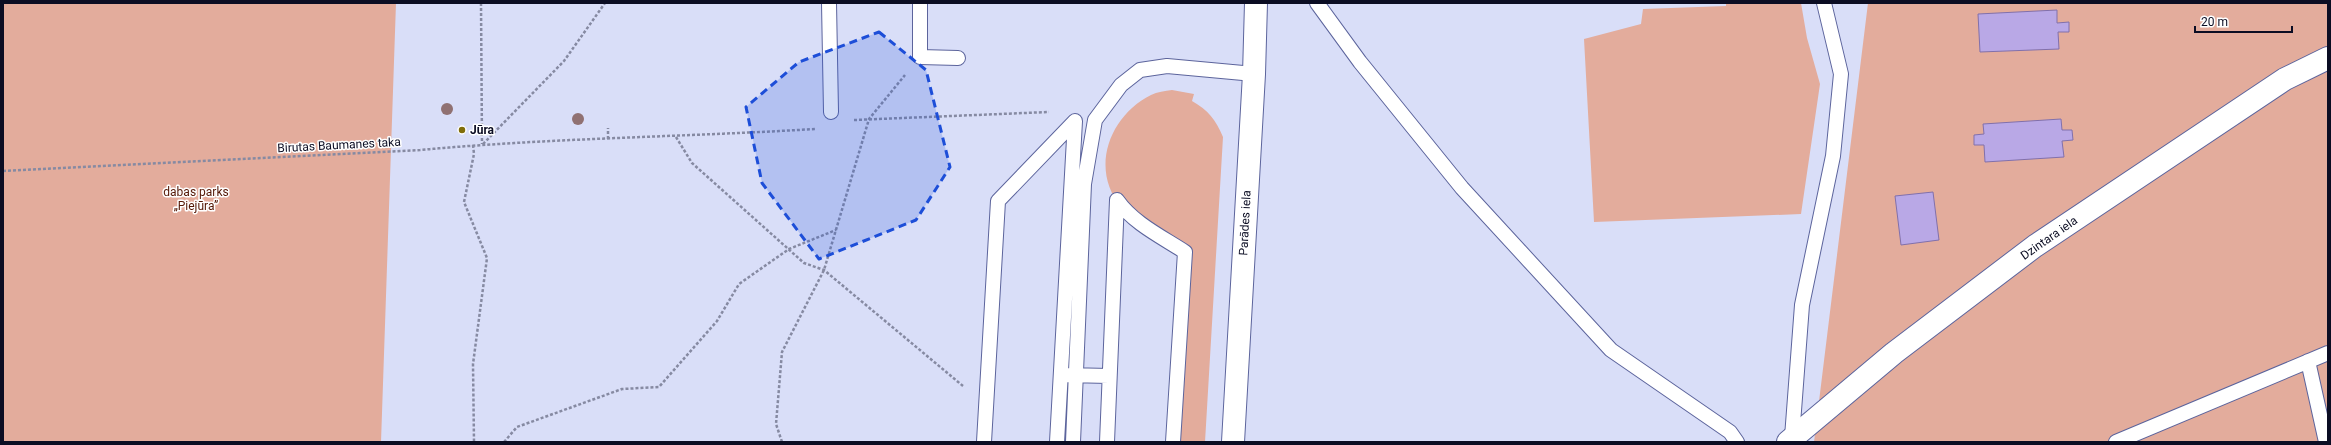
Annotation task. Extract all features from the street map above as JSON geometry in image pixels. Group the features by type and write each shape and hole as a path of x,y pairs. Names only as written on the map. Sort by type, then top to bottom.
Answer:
{"street":[{"name":"Parādes iela","path":"1233,442 1254,74 1256,3"},
{"name":"Dzintara iela","path":"1790,440 1894,353 2035,246 2285,79 2328,58"}],"lane":[{"path":"829,3 831,112"},
{"path":"920,3 920,57 958,58"},
{"path":"1317,3 1360,62 1462,188 1606,345 1730,432 1737,442"},
{"path":"1790,440 1802,305 1833,156 1841,74 1824,3"},
{"path":"1072,442 1084,184 1095,120 1121,85 1140,70 1167,66 1254,74"},
{"path":"984,442 998,201 1075,121 1057,442"},
{"path":"1107,442 1117,200 1123,209 1142,224 1185,252 1173,442"},
{"path":"2116,442 2328,353"},
{"path":"2308,361 2326,442"},
{"path":"1061,375 1109,376"}],"path":[{"path":"481,3 482,144"},
{"path":"482,144 564,61 605,3"},
{"path":"782,442 776,424 782,352 824,270 869,119 920,57"},
{"path":"848,120 1051,112"},
{"path":"608,128 608,139"},
{"name":"Birutas Baumanes taka","path":"3,172 420,150 482,144 676,137 816,129"},
{"path":"676,137 692,164 804,262 824,270 964,386"},
{"path":"473,145 474,154 464,202 487,258 473,364 474,442"},
{"path":"504,442 517,426 622,389 659,387 717,321 739,284 789,249 836,230"}],"highlighted area":[{"path":"879,32 926,70 950,167 916,220 819,259 762,183 746,107 799,62"}],"green space":[{"name":"dabas parks „Piejūra”","path":"3,3 396,3 381,442 3,442"},
{"path":"1726,3 1801,3 1807,38 1820,84 1801,214 1594,222 1584,39 1641,24 1643,9 1726,6"},
{"path":"1868,3 2328,3 2328,442 1814,442"},
{"path":"1172,90 1194,94 1192,101 1203,108 1211,116 1223,137 1205,442 1173,442 1185,252 1122,208 1112,193 1107,177 1106,161 1108,145 1124,116 1136,104 1151,95 1158,92"}],"building":[{"path":"2057,10 2057,23 2069,22 2069,32 2058,32 2059,49 1980,52 1978,14"},
{"path":"2061,119 2062,130 2072,130 2073,140 2062,141 2064,157 1985,162 1984,145 1974,145 1974,135 1984,134 1983,124"},
{"path":"1933,192 1939,240 1901,245 1895,196"}],"place":[{"name":"Jūra","path":"462,130"}]}
